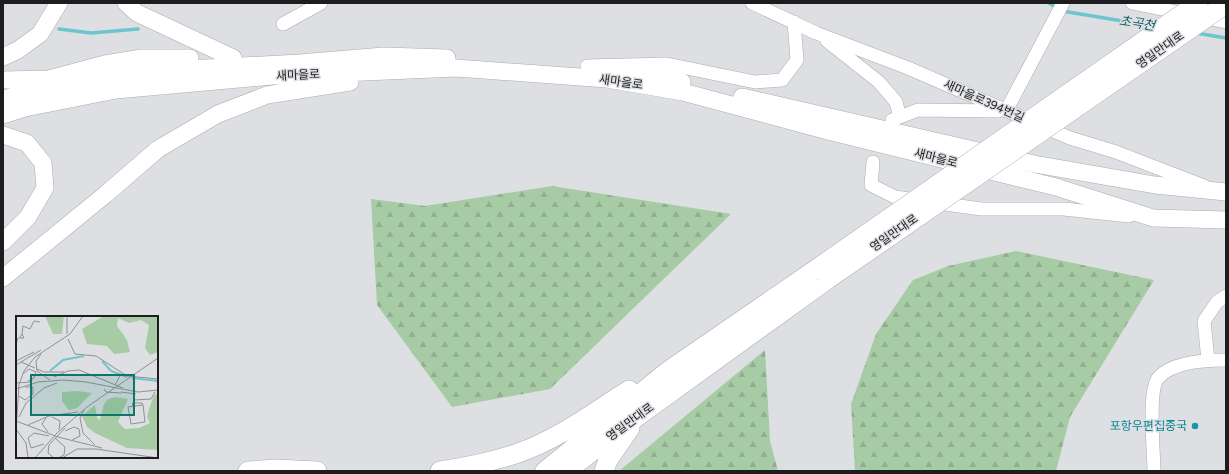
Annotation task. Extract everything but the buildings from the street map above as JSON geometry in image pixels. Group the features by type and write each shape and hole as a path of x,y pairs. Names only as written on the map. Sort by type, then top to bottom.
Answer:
{"highway":[{"name":"영일만대로","path":"567,471 820,275 1198,3"},
{"name":"영일만대로","path":"545,471 668,371 820,275 1226,4"},
{"path":"440,471 469,467 519,453 552,437 637,385 668,371"},
{"path":"604,471 608,460 638,416"},
{"path":"248,471 276,469 317,471"}],"main road":[{"path":"3,57 18,50 40,34 59,3"},
{"path":"126,3 137,13 233,58"},
{"name":"새마을로","path":"3,99 56,88 87,79 134,72 300,63 384,56 587,66 652,74 724,93 1034,164 1155,185 1222,192"},
{"path":"3,80 49,78 106,64 142,58 233,58 300,63"},
{"path":"3,278 106,194 158,149 218,114 267,95 456,68"},
{"name":"새마을로","path":"3,115 25,108 116,90 273,76 456,68 607,79 683,92 828,131 1056,187 1153,218 1226,220"},
{"path":"3,135 27,143 43,163 45,188 28,217 3,242"}],"street":[{"path":"283,24 322,3"},
{"name":"새마을로394번길","path":"752,3 816,32 908,68 1070,138 1116,152 1222,192"},
{"path":"816,32 879,82 896,102 895,119 918,110 967,109 1006,111 1063,3"},
{"path":"1132,3 1226,22"},
{"path":"587,66 667,64 755,82 782,80 797,60 794,22"},
{"path":"873,162 871,184 895,197 981,209 1064,209 1153,218"},
{"path":"1208,360 1204,321 1217,302 1226,296"},
{"path":"1154,471 1152,396 1158,378 1172,368 1208,360 1226,360"}],"green space":[{"path":"552,186 731,214 550,389 452,407 377,305 371,199 425,206"},
{"path":"1016,251 1154,280 1070,417 1056,471 855,471 851,404 876,334 913,280 948,266"},
{"path":"765,350 770,441 778,471 619,471"}],"waterway":[{"name":"초곡천","path":"1049,3 1057,8"},
{"name":"초곡천","path":"1062,11 1153,26"},
{"path":"59,29 91,33 138,29"},
{"name":"초곡천","path":"1196,33 1226,38"}],"place":[{"name":"포항우편집중국","path":"1195,426"}]}
